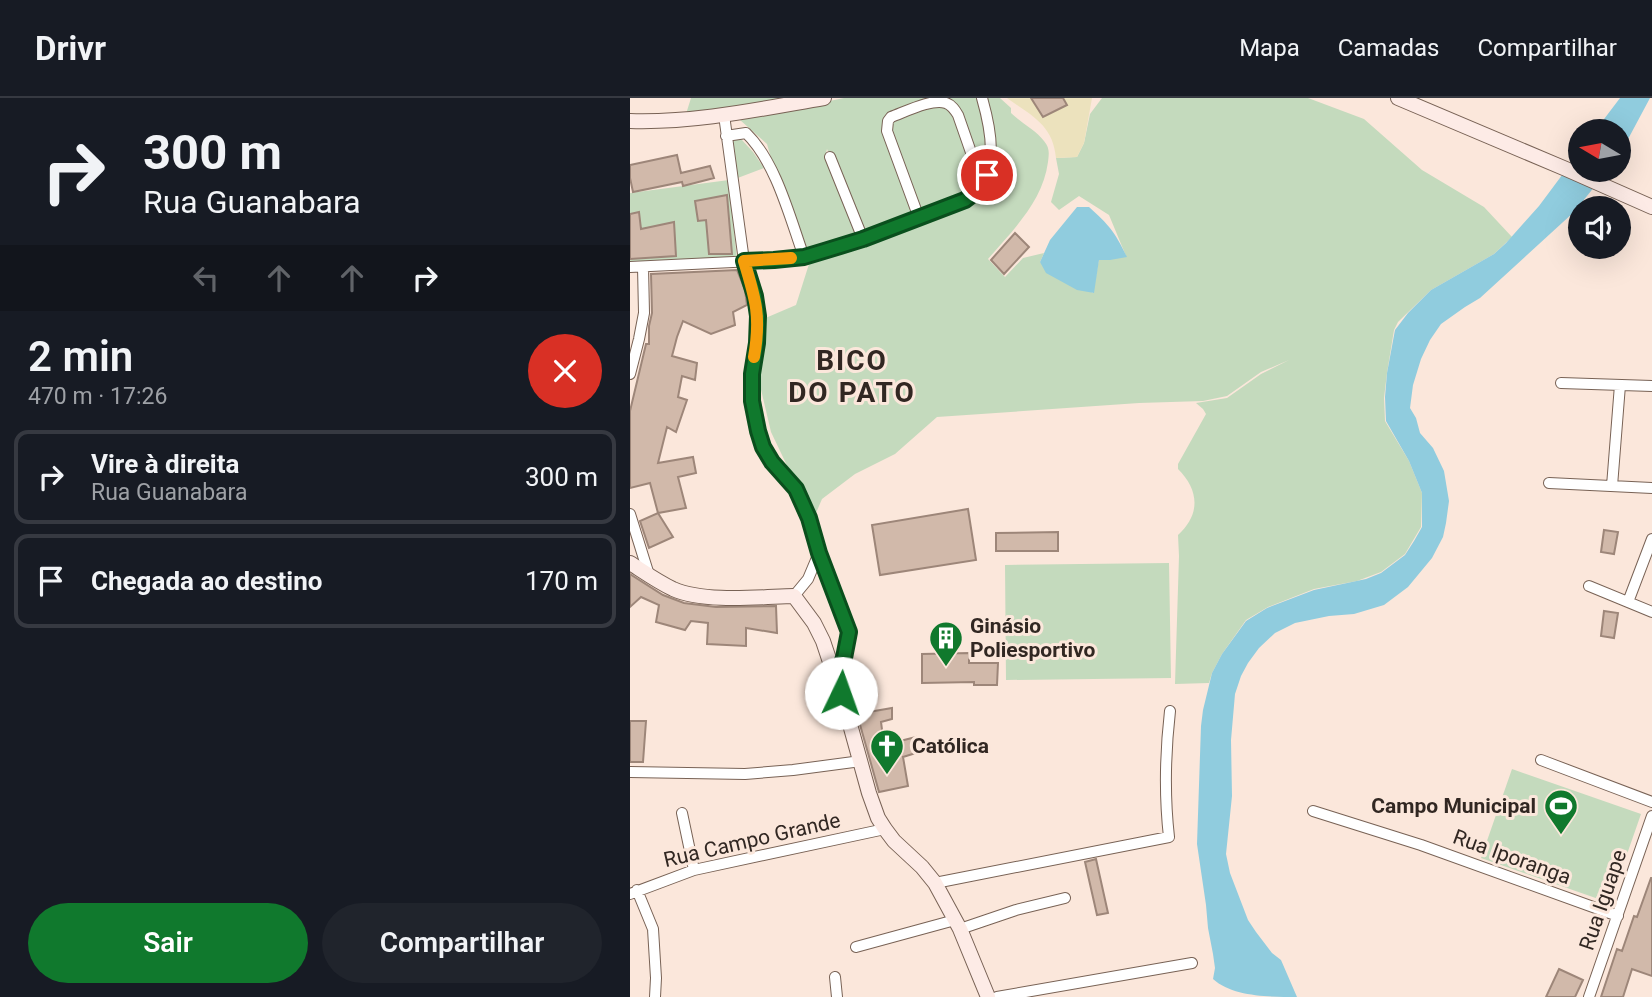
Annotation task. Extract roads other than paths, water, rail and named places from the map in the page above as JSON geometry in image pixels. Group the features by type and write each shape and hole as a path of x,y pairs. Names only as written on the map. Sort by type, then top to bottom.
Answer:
{"street":[{"path":"630,121 680,120 724,115 824,98"},
{"path":"630,267 804,257 863,239 965,200 978,190 987,175 989,132 982,98"},
{"path":"1398,98 1652,207"},
{"path":"919,218 887,131 891,117 931,102 947,103 958,115 982,184"},
{"path":"744,112 746,133 759,148 772,174 804,257"},
{"path":"724,115 744,261 758,316 752,401 763,447 772,462 796,489 809,518 819,553 849,632 844,658 836,677"},
{"path":"726,135 746,133"},
{"path":"830,157 863,239"},
{"path":"630,371 644,313 643,267"},
{"path":"1561,383 1652,386"},
{"path":"1612,486 1620,385"},
{"path":"1549,483 1652,488"},
{"path":"630,514 649,575"},
{"path":"1628,602 1652,540"},
{"path":"630,563 673,589 694,596 794,596 808,579 819,553"},
{"path":"1589,586 1652,612"},
{"path":"794,596 823,640 878,818 894,841 935,883 957,925 988,997"},
{"path":"935,883 1169,837 1165,772 1171,711"},
{"path":"1541,760 1652,802"},
{"path":"630,772 745,774 861,761"},
{"name":"Rua Iporanga","path":"1313,811 1422,845 1618,916"},
{"path":"681,813 694,870"},
{"name":"Rua Iguape","path":"1589,997 1652,816"},
{"name":"Rua Campo Grande","path":"634,892 694,870 885,830"},
{"path":"634,892 653,929 655,997"},
{"path":"856,947 1065,898"},
{"path":"997,997 1192,962"},
{"path":"835,977 837,997"}],"water":[{"path":"1620,98 1650,98 1631,134 1631,119 1604,119"},
{"path":"1568,167 1568,182 1598,182 1587,196 1568,196 1568,217 1480,298 1441,324 1421,359 1413,385 1410,408 1420,433 1433,448 1444,471 1449,501 1443,537 1432,558 1408,587 1384,605 1354,614 1295,623 1275,633 1259,648 1241,676 1235,694 1231,740 1232,796 1226,854 1230,873 1248,920 1272,953 1281,960 1297,997 1241,993 1213,979 1215,968 1197,844 1201,726 1212,673 1246,621 1267,608 1314,590 1366,579 1381,573 1405,555 1422,527 1422,493 1409,461 1386,421 1387,373 1395,330 1431,290 1494,254 1539,206"},
{"path":"1077,207 1089,207 1102,219 1127,257 1099,260 1094,293 1077,290 1046,273 1040,262 1050,240"}],"place":[{"name":"Ginásio Poliesportivo","path":"946,668"},
{"name":"Católica","path":"887,776"},
{"name":"Campo Municipal","path":"1561,836"}],"district":[{"name":"BICO DO PATO","path":"852,376"}]}
